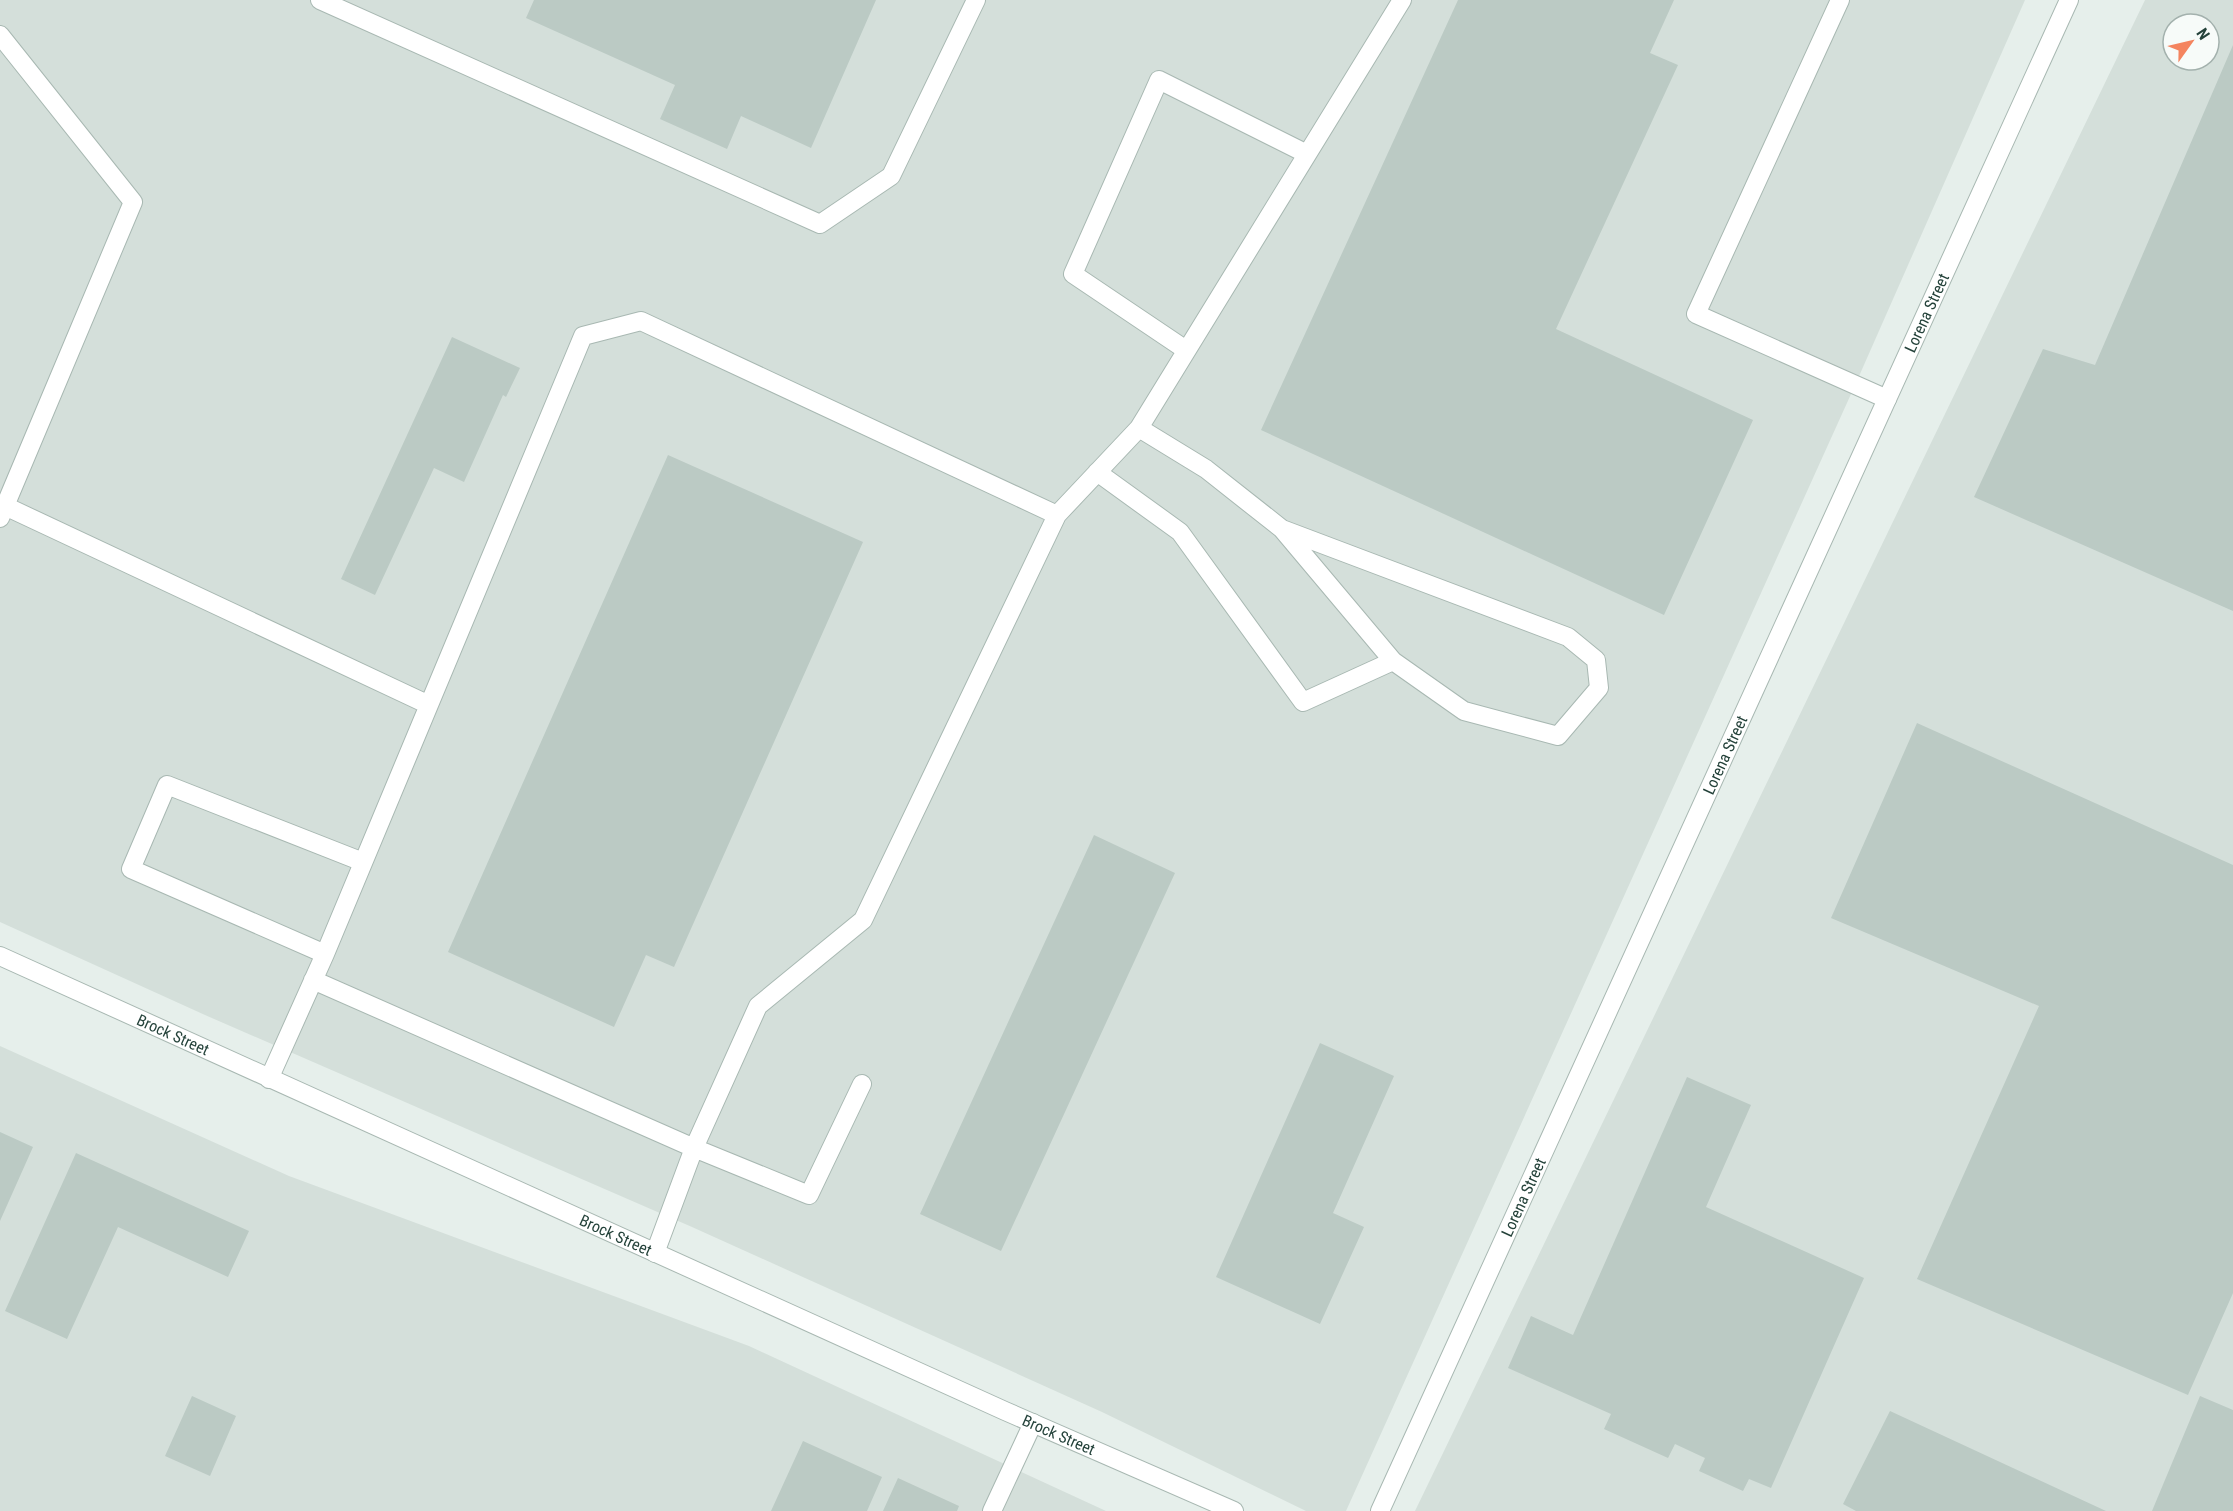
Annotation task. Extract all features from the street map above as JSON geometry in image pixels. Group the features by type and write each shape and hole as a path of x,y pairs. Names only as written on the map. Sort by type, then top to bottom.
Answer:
{"street":[{"path":"320,0 820,224 891,176 976,0"},
{"path":"655,1253 694,1148 758,1006 863,920 1057,515 1139,428 1402,0"},
{"path":"1840,0 1696,314 1887,399"},
{"name":"Lorena Street","path":"1380,1511 2069,0"},
{"path":"0,35 133,202 3,512 429,705"},
{"path":"1186,350 1073,274 1159,80 1307,154"},
{"path":"269,1079 325,954 583,336 641,321 1057,515"},
{"path":"1139,428 1206,469 1282,529 1393,661 1464,711 1558,736 1599,688 1596,660 1568,637 1282,529"},
{"path":"1097,472 1180,532 1303,702 1393,661"},
{"path":"325,954 131,869 135,859 166,785 363,862"},
{"name":"Brock Street","path":"0,956 1033,1423 1202,1504 1234,1511"},
{"path":"313,981 694,1148 809,1195 862,1084"},
{"path":"992,1511 1033,1423"}],"shaded area":[{"path":"0,0 2025,0 1856,383 1346,1511 1306,1511 1102,1412 692,1227 205,1015 0,922"},
{"path":"2145,0 2233,0 2233,1511 1415,1511"},
{"path":"0,1046 289,1176 749,1346 1106,1511 0,1511"}],"building":[{"path":"534,0 876,0 811,148 741,116 727,149 660,119 675,85 526,18"},
{"path":"1458,0 1674,0 1650,53 1678,65 1556,329 1753,420 1664,615 1261,430"},
{"path":"2233,45 2233,611 1974,497 2043,349 2095,365"},
{"path":"452,337 520,368 506,397 503,395 464,482 434,468 375,595 341,579"},
{"path":"668,455 863,542 674,967 646,955 614,1027 448,952"},
{"path":"1917,723 2233,865 2233,1293 2188,1395 1917,1279 2039,1006 1831,918"},
{"path":"1094,835 1175,873 1001,1251 920,1214"},
{"path":"1320,1043 1394,1076 1333,1213 1364,1227 1320,1324 1216,1277"},
{"path":"1687,1077 1751,1105 1706,1207 1864,1278 1771,1488 1749,1479 1743,1491 1699,1471 1705,1458 1675,1444 1668,1458 1604,1429 1611,1414 1508,1368 1531,1316 1573,1335"},
{"path":"0,1132 33,1147 0,1221"},
{"path":"76,1153 249,1231 228,1277 118,1227 67,1339 5,1311"},
{"path":"192,1396 236,1416 210,1476 165,1456"},
{"path":"2200,1396 2233,1410 2233,1511 2152,1511"},
{"path":"1890,1411 2106,1511 1856,1511 1843,1504"},
{"path":"803,1441 882,1477 867,1511 771,1511"},
{"path":"898,1478 959,1506 957,1511 883,1511"}]}
